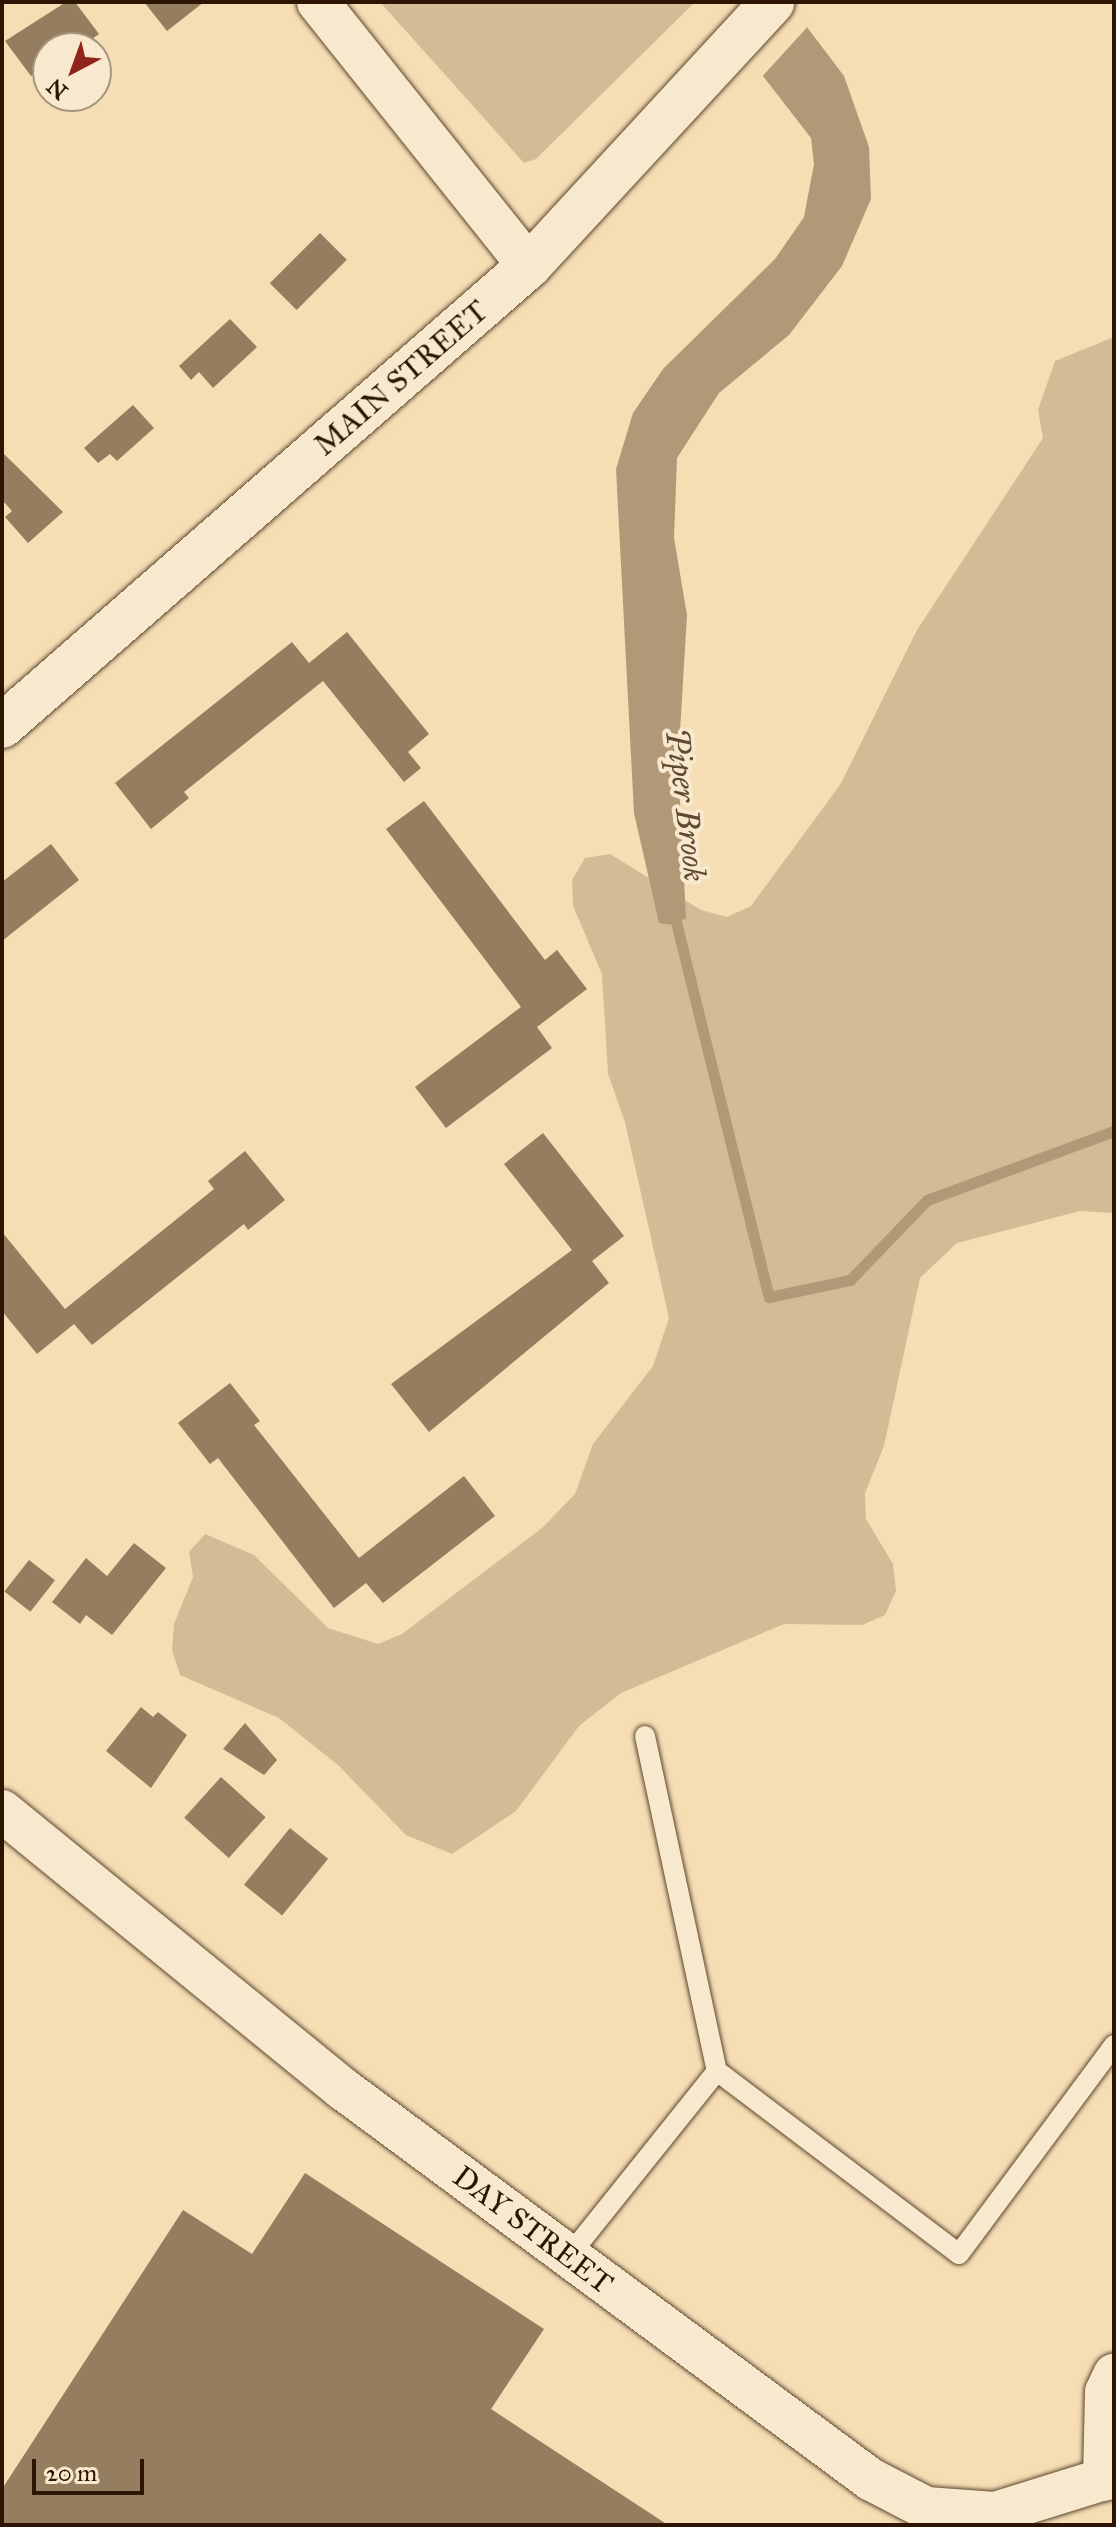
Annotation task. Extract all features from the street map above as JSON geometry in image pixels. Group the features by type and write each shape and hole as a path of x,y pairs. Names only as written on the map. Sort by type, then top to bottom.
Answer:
{"street":[{"path":"318,2 529,266"},
{"name":"MAIN STREET","path":"2,726 529,266 773,2"},
{"name":"DAY STREET","path":"2,1811 343,2089 870,2479 926,2508 995,2513 1109,2478"},
{"path":"1109,2478 1106,2392 1114,2375"}],"lane":[{"path":"645,1736 717,2071 959,2254 1114,2045"},
{"path":"568,2257 717,2071"}],"shaded area":[{"path":"380,2 695,2 536,159 524,163"},
{"path":"788,2 844,76 869,147 871,199 842,266 789,335 719,393 677,458 674,538 687,615 678,764 686,918 674,925 659,923 634,813 616,469 633,413 663,369 775,259 804,217 814,164 811,138 729,32"},
{"path":"1114,337 1114,1213 1080,1211 957,1243 920,1278 884,1446 865,1493 866,1519 893,1564 896,1591 885,1615 862,1625 784,1624 621,1693 579,1726 516,1811 452,1854 406,1835 338,1765 279,1718 180,1675 172,1650 174,1624 193,1577 189,1552 205,1534 254,1555 328,1628 378,1644 402,1634 542,1528 575,1494 593,1444 653,1366 669,1318 625,1122 608,1074 602,974 573,906 572,880 585,858 610,854 701,910 727,917 751,906 840,785 917,630 1043,438 1038,410 1055,361"}],"pier":[{"path":"793,2 811,23 760,79 726,34 714,4"}],"building":[{"path":"66,2 75,2 98,32 32,32 31,76 5,41"},
{"path":"144,2 204,2 167,31"},
{"path":"320,233 347,260 297,310 270,283"},
{"path":"230,319 257,347 213,388 199,372 191,380 179,366"},
{"path":"133,405 154,428 117,461 110,454 98,463 84,448"},
{"path":"2,452 63,512 28,543 5,517 12,511 2,500"},
{"path":"347,632 429,734 408,752 421,768 404,782 323,681 184,792 189,798 151,829 115,783 292,642 309,663"},
{"path":"424,801 545,960 557,950 587,989 537,1027 552,1048 446,1128 415,1087 521,1007 386,829"},
{"path":"51,844 79,880 2,941 2,882"},
{"path":"543,1133 624,1236 592,1261 609,1283 429,1432 391,1384 572,1250 504,1164"},
{"path":"245,1151 285,1200 248,1230 244,1224 92,1345 74,1324 37,1354 2,1311 2,1232 65,1309 214,1189 208,1181"},
{"path":"230,1383 260,1421 254,1425 359,1558 464,1476 495,1516 383,1603 366,1583 334,1608 218,1458 210,1464 178,1423"},
{"path":"134,1543 166,1568 112,1635 86,1615 80,1624 52,1602 86,1558 107,1576"},
{"path":"29,1560 55,1580 30,1612 4,1592"},
{"path":"141,1707 153,1717 158,1712 187,1735 151,1788 106,1751"},
{"path":"245,1723 277,1760 264,1775 223,1749"},
{"path":"221,1777 266,1817 229,1858 184,1818"},
{"path":"290,1828 328,1859 282,1916 244,1885"},
{"path":"305,2173 544,2329 491,2409 668,2525 2,2525 2,2489 183,2210 252,2254"}],"waterway":[{"name":"Piper Brook","path":"673,910 769,1297 850,1280 927,1200 1114,1131"}]}
